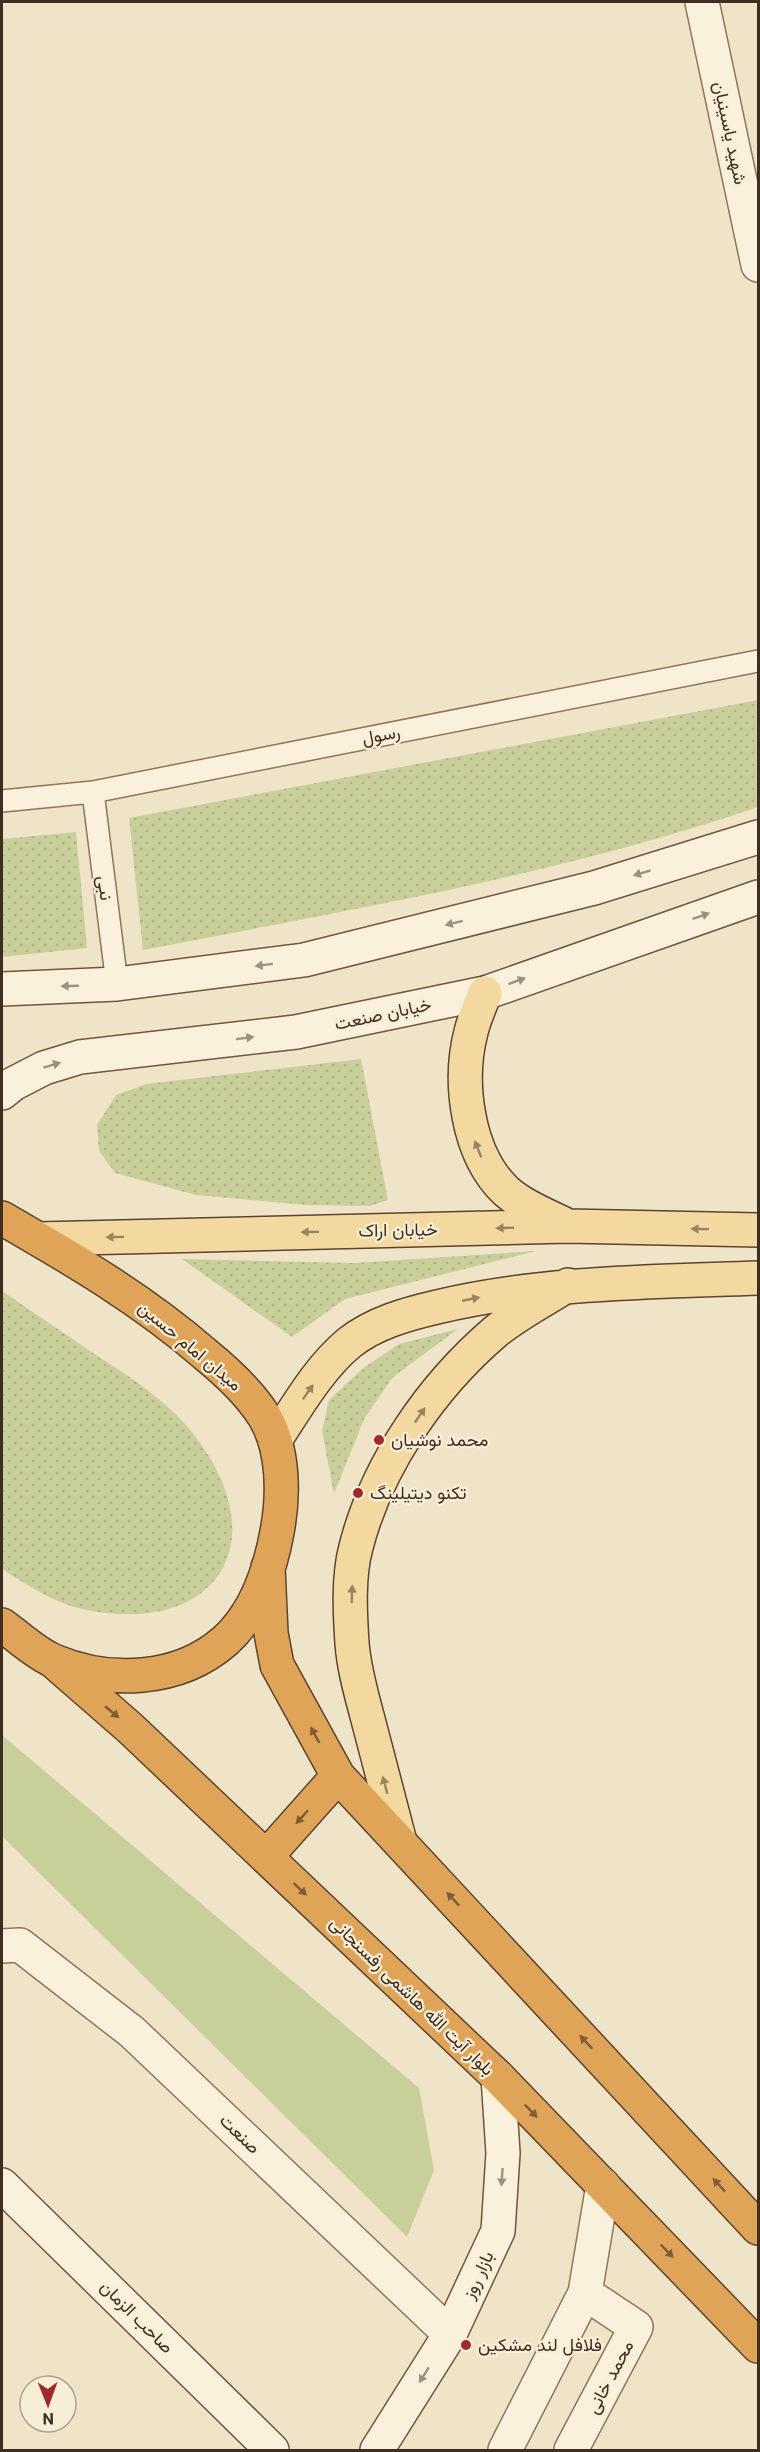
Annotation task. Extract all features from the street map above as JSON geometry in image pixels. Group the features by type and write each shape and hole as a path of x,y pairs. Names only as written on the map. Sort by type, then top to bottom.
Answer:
{"highway":[{"name":"میدان امام حسین","path":"2,1218 119,1287 181,1333 230,1375 266,1418 274,1440 280,1476 280,1519 268,1567 251,1608 225,1640 193,1660 146,1676 98,1675 52,1660 2,1624"},
{"path":"268,1567 271,1633 277,1665 338,1776 759,2228"},
{"name":"بلوار آیت الله هاشمی رفسنجانی","path":"52,1660 130,1728 498,2077 759,2346"},
{"path":"266,1857 338,1776"}],"main road":[{"path":"485,993 470,1033 466,1081 473,1136 481,1157 506,1190 568,1226"},
{"name":"خیابان اراک","path":"38,1239 568,1226 759,1230"},
{"path":"274,1440 331,1362 351,1342 397,1317 472,1298 568,1285 759,1278"},
{"path":"400,1842 363,1700 352,1645 351,1592 355,1549 370,1505 395,1454 427,1404 460,1364 498,1330 568,1285"}],"street":[{"name":"شهید یاسینیان","path":"702,2 759,265"},
{"path":"2,989 117,984 304,960 594,888 759,837"},
{"name":"خیابان صنعت","path":"2,1093 13,1084 44,1068 80,1057 296,1032 485,993 602,950 759,897"},
{"name":"صنعت","path":"8,1939 132,2031 450,2334"},
{"name":"بازار روز","path":"377,2451 450,2334 498,2231 503,2154 498,2077"},
{"path":"505,2451 585,2293 603,2186"},
{"name":"صاحب الزمان","path":"3,2188 272,2451"},
{"name":"محمد خانی","path":"571,2451 636,2327 585,2293"}],"lane":[{"name":"رسول","path":"2,801 93,792 759,661"},
{"name":"نبی","path":"93,792 117,984"}],"green space":[{"path":"758,700 758,807 683,831 530,872 376,905 143,950 129,818"},
{"path":"76,832 87,948 2,957 2,839"},
{"path":"361,1059 388,1200 370,1206 306,1205 196,1195 115,1173 99,1151 97,1125 116,1095 146,1084"},
{"path":"536,1251 345,1299 292,1337 182,1259 354,1263"},
{"path":"2,1291 156,1397 182,1421 205,1450 225,1488 232,1523 229,1554 216,1579 194,1598 164,1610 128,1614 87,1610 53,1599 2,1569"},
{"path":"458,1329 393,1377 364,1419 334,1494 322,1431 329,1400 362,1369 399,1344"},
{"path":"2,1735 419,2088 434,2170 407,2237 2,1836"}],"place":[{"name":"محمد نوشیان","path":"379,1440"},
{"name":"تکنو دیتیلینگ","path":"358,1493"},
{"name":"فلافل لند مشکین","path":"466,2345"}]}
